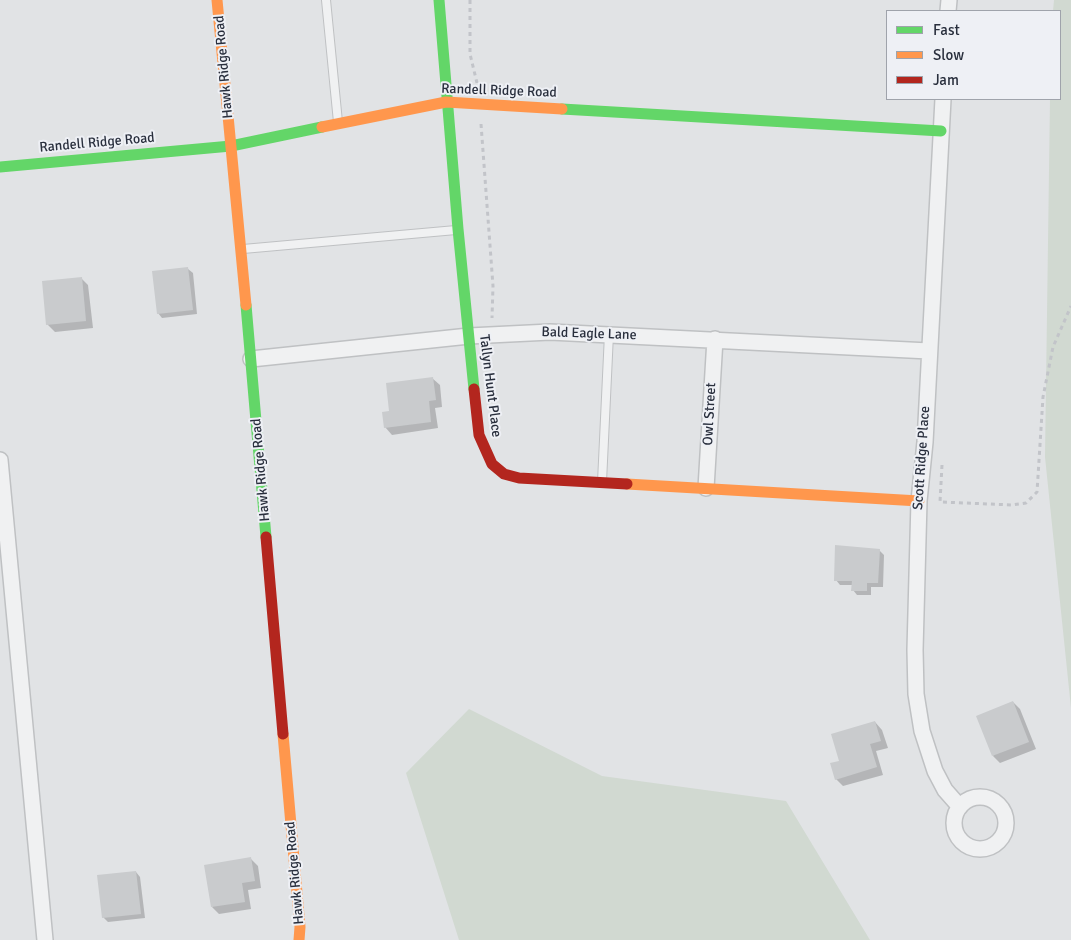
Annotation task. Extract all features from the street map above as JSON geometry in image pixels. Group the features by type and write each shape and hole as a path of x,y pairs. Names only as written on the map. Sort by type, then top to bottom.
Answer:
{"street":[{"name":"Hawk Ridge Road","path":"217,0 251,359 300,927 299,940"},
{"name":"Tallyn Hunt Place","path":"439,0 446,102 479,435 492,464 504,474 519,478 919,501"},
{"name":"Scott Ridge Place","path":"943,100 928,351 925,442 919,501 915,650 916,694 922,731 935,771 945,790 960,807"},
{"name":"Randell Ridge Road","path":"0,167 231,146 446,102 941,131"},
{"name":"Bald Eagle Lane","path":"251,359 469,336 550,332 609,333 928,351"},
{"name":"Owl Street","path":"706,488 715,340"},
{"path":"0,460 45,940"}],"lane":[{"path":"326,0 338,123"},
{"path":"241,249 458,230"},
{"path":"602,482 609,333"}],"path":[{"path":"470,0 470,54 480,104 493,286 492,335"},
{"path":"940,502 1019,504 1026,503 1037,492 1043,397 1053,347 1071,306"}],"shaded area":[{"path":"1054,0 1071,0 1071,708 1045,457 1050,100 1061,100 1061,10 1053,10"},
{"path":"469,709 602,776 786,801 870,940 459,940 406,773"}],"building":[{"path":"188,267 193,310 157,314 152,271"},
{"path":"82,277 86,321 46,325 42,281"},
{"path":"433,377 436,400 429,401 431,422 384,428 382,412 389,411 386,383"},
{"path":"835,545 880,549 878,583 867,583 867,591 851,591 852,581 834,581"},
{"path":"1013,701 1029,742 992,756 976,716"},
{"path":"875,721 881,741 870,744 877,767 835,780 830,763 839,761 831,734"},
{"path":"251,857 255,881 242,883 245,902 211,907 204,865"},
{"path":"136,871 141,914 102,918 97,875"}],"traffic: fast":[{"path":"439,0 458,229 474,389"},
{"path":"562,109 941,131"},
{"path":"0,167 231,146 322,127"},
{"path":"246,305 266,537"}],"traffic: slow":[{"path":"217,0 246,305"},
{"path":"322,127 446,102 562,109"},
{"path":"627,484 919,501"},
{"path":"283,734 300,927 299,940"}],"traffic: jam":[{"path":"474,389 479,435 492,464 504,474 519,478 627,484"},
{"path":"266,537 283,734"}]}
